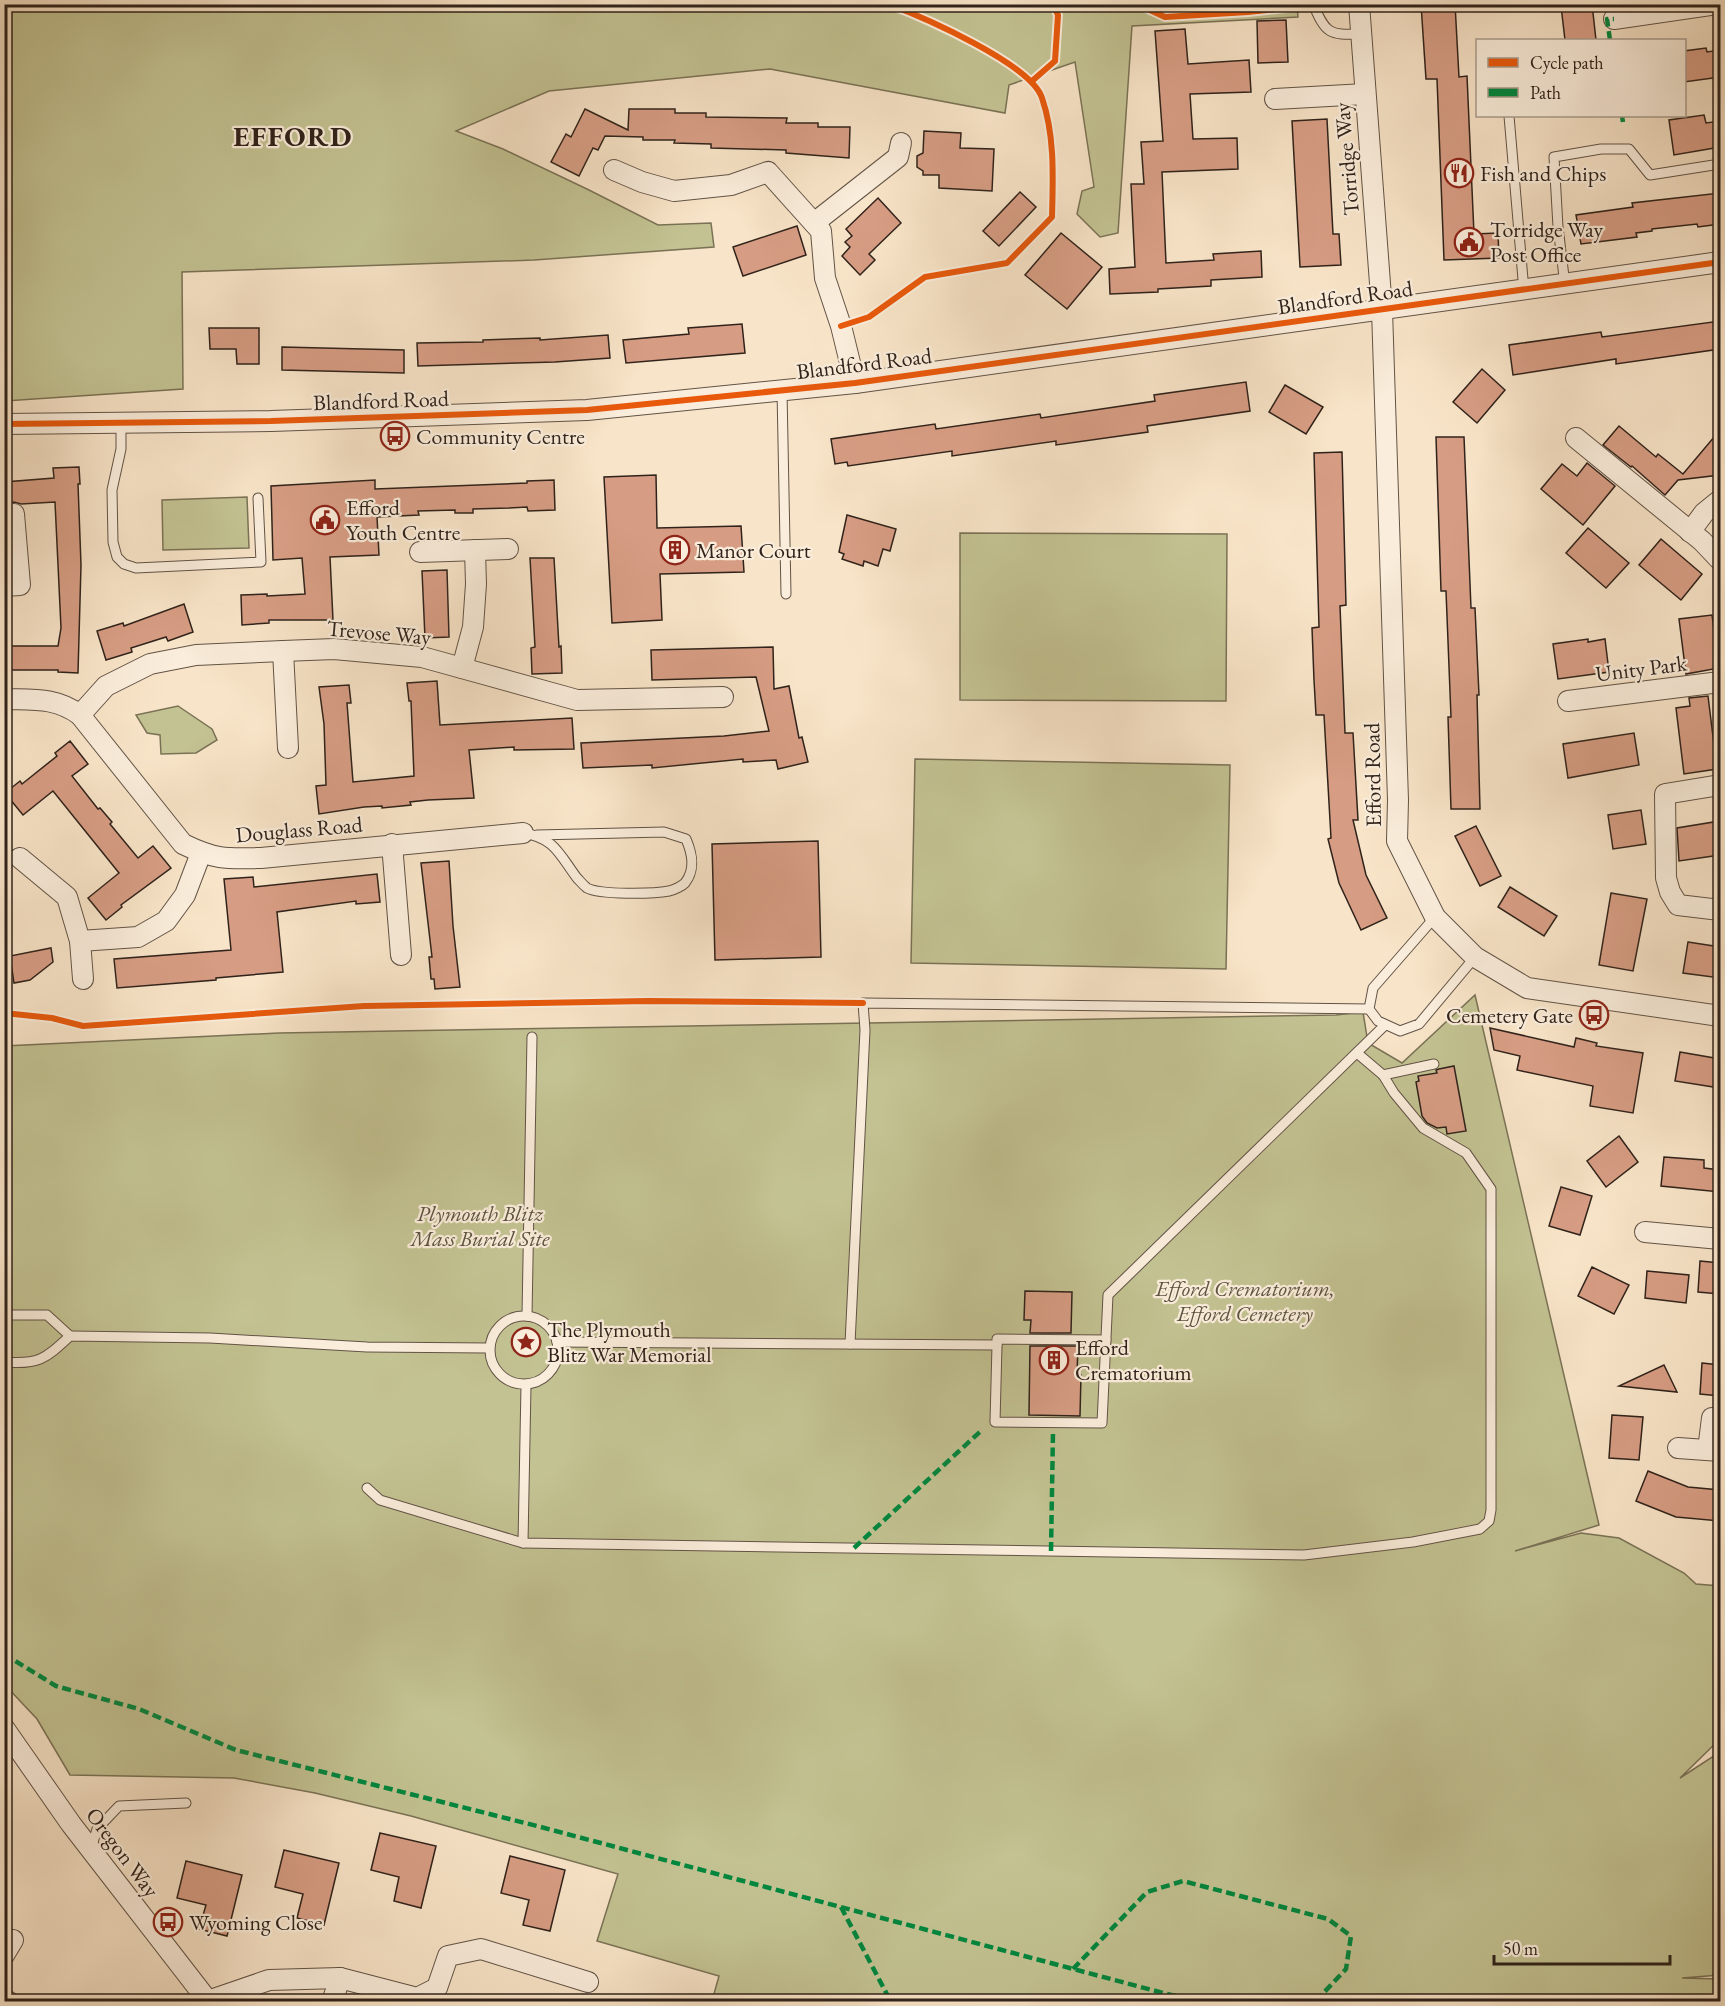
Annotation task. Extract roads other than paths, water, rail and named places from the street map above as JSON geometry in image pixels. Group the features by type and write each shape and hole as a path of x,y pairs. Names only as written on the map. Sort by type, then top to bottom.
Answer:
{"street":[{"name":"Torridge Way","path":"1359,4 1382,310"},
{"path":"1614,18 1639,10 1717,4"},
{"path":"1275,99 1365,94"},
{"path":"814,223 898,157 901,143"},
{"path":"614,170 642,182 674,190 731,185 768,172 821,231 825,278 841,326 855,383"},
{"name":"Blandford Road","path":"4,424 271,421 587,410 855,383 1720,262"},
{"name":"Efford Road","path":"1382,310 1398,800 1397,841 1435,917 1475,957 1527,988 1720,1016"},
{"path":"1576,438 1702,541 1720,560"},
{"path":"1690,532 1704,513 1720,500"},
{"path":"4,586 20,585 14,514"},
{"path":"420,552 508,549"},
{"path":"462,668 474,627 475,550"},
{"name":"Trevose Way","path":"80,715 106,686 150,664 196,656 334,649 422,657 578,700 723,697"},
{"path":"283,651 288,748"},
{"name":"Unity Park","path":"1568,701 1720,682"},
{"name":"Douglass Road","path":"4,699 51,701 68,706 80,715 183,844 201,853 222,859 261,858 392,844 530,834"},
{"path":"1720,785 1665,794 1665,878 1670,892 1678,905 1720,910"},
{"path":"392,844 401,954"},
{"path":"80,941 138,937 166,921 185,895 201,853"},
{"path":"20,858 67,897 80,941 83,979"},
{"path":"1645,1232 1720,1239"},
{"path":"1678,1448 1714,1451 1712,1418"},
{"name":"Oregon Way","path":"4,1728 91,1850 208,2001"},
{"path":"208,2001 269,1980 340,1978 417,1998 437,1988 448,1956 481,1949 588,1982"},
{"path":"332,2001 340,1978"},
{"path":"4,1999 9,2001"}],"lane":[{"path":"1313,4 1323,25 1336,35 1360,34"},
{"path":"1509,117 1524,291"},
{"path":"1565,285 1558,227 1554,156 1601,149 1629,149 1650,176 1720,164"},
{"path":"782,391 786,594"},
{"path":"121,422 121,449 112,490 111,507 113,542 117,557 124,564 136,568 261,562 258,498"},
{"path":"664,832 686,839 692,853 693,866 685,883 671,891 597,891 584,887 561,852 550,842 530,834 664,832"},
{"path":"1435,917 1373,988 1369,1009 1378,1021 1384,1026 1400,1031 1419,1024 1475,957"},
{"path":"850,1344 865,1030 863,1003 1369,1009"},
{"path":"1106,1340 997,1340 995,1422 1102,1423 1106,1340 1108,1295 1384,1026"},
{"path":"527,1316 531,1037"},
{"path":"367,1488 380,1500 523,1543 1304,1555 1413,1542 1480,1529 1489,1521 1491,1510 1491,1189 1466,1153 1424,1128 1394,1093 1383,1075 1356,1053"},
{"path":"1383,1075 1434,1064"},
{"path":"4,1315 46,1315 70,1336 210,1338 367,1347 489,1348"},
{"path":"527,1316 546,1324 553,1332 557,1342 556,1362 552,1370 545,1377 526,1385 504,1378 496,1370 491,1360 489,1348 497,1328 516,1317 527,1316"},
{"path":"4,1362 23,1364 48,1357 70,1336"},
{"path":"557,1342 997,1345"},
{"path":"523,1543 526,1385"},
{"path":"91,1850 97,1829 119,1806 186,1803"}],"place":[{"name":"Fish and Chips","path":"1459,173"},
{"name":"Torridge Way Post Office","path":"1469,242"},
{"name":"Community Centre","path":"395,436"},
{"name":"Efford Youth Centre","path":"325,520"},
{"name":"Manor Court","path":"675,550"},
{"name":"Cemetery Gate","path":"1594,1015"},
{"name":"The Plymouth Blitz War Memorial","path":"526,1342"},
{"name":"Efford Crematorium","path":"1054,1360"},
{"name":"Wyoming Close","path":"168,1922"}],"district":[{"name":"EFFORD","path":"293,136"}],"park label":[{"name":"Plymouth Blitz Mass Burial Site","path":"480,1226"},
{"name":"Efford Crematorium, Efford Cemetery","path":"1245,1300"}]}
